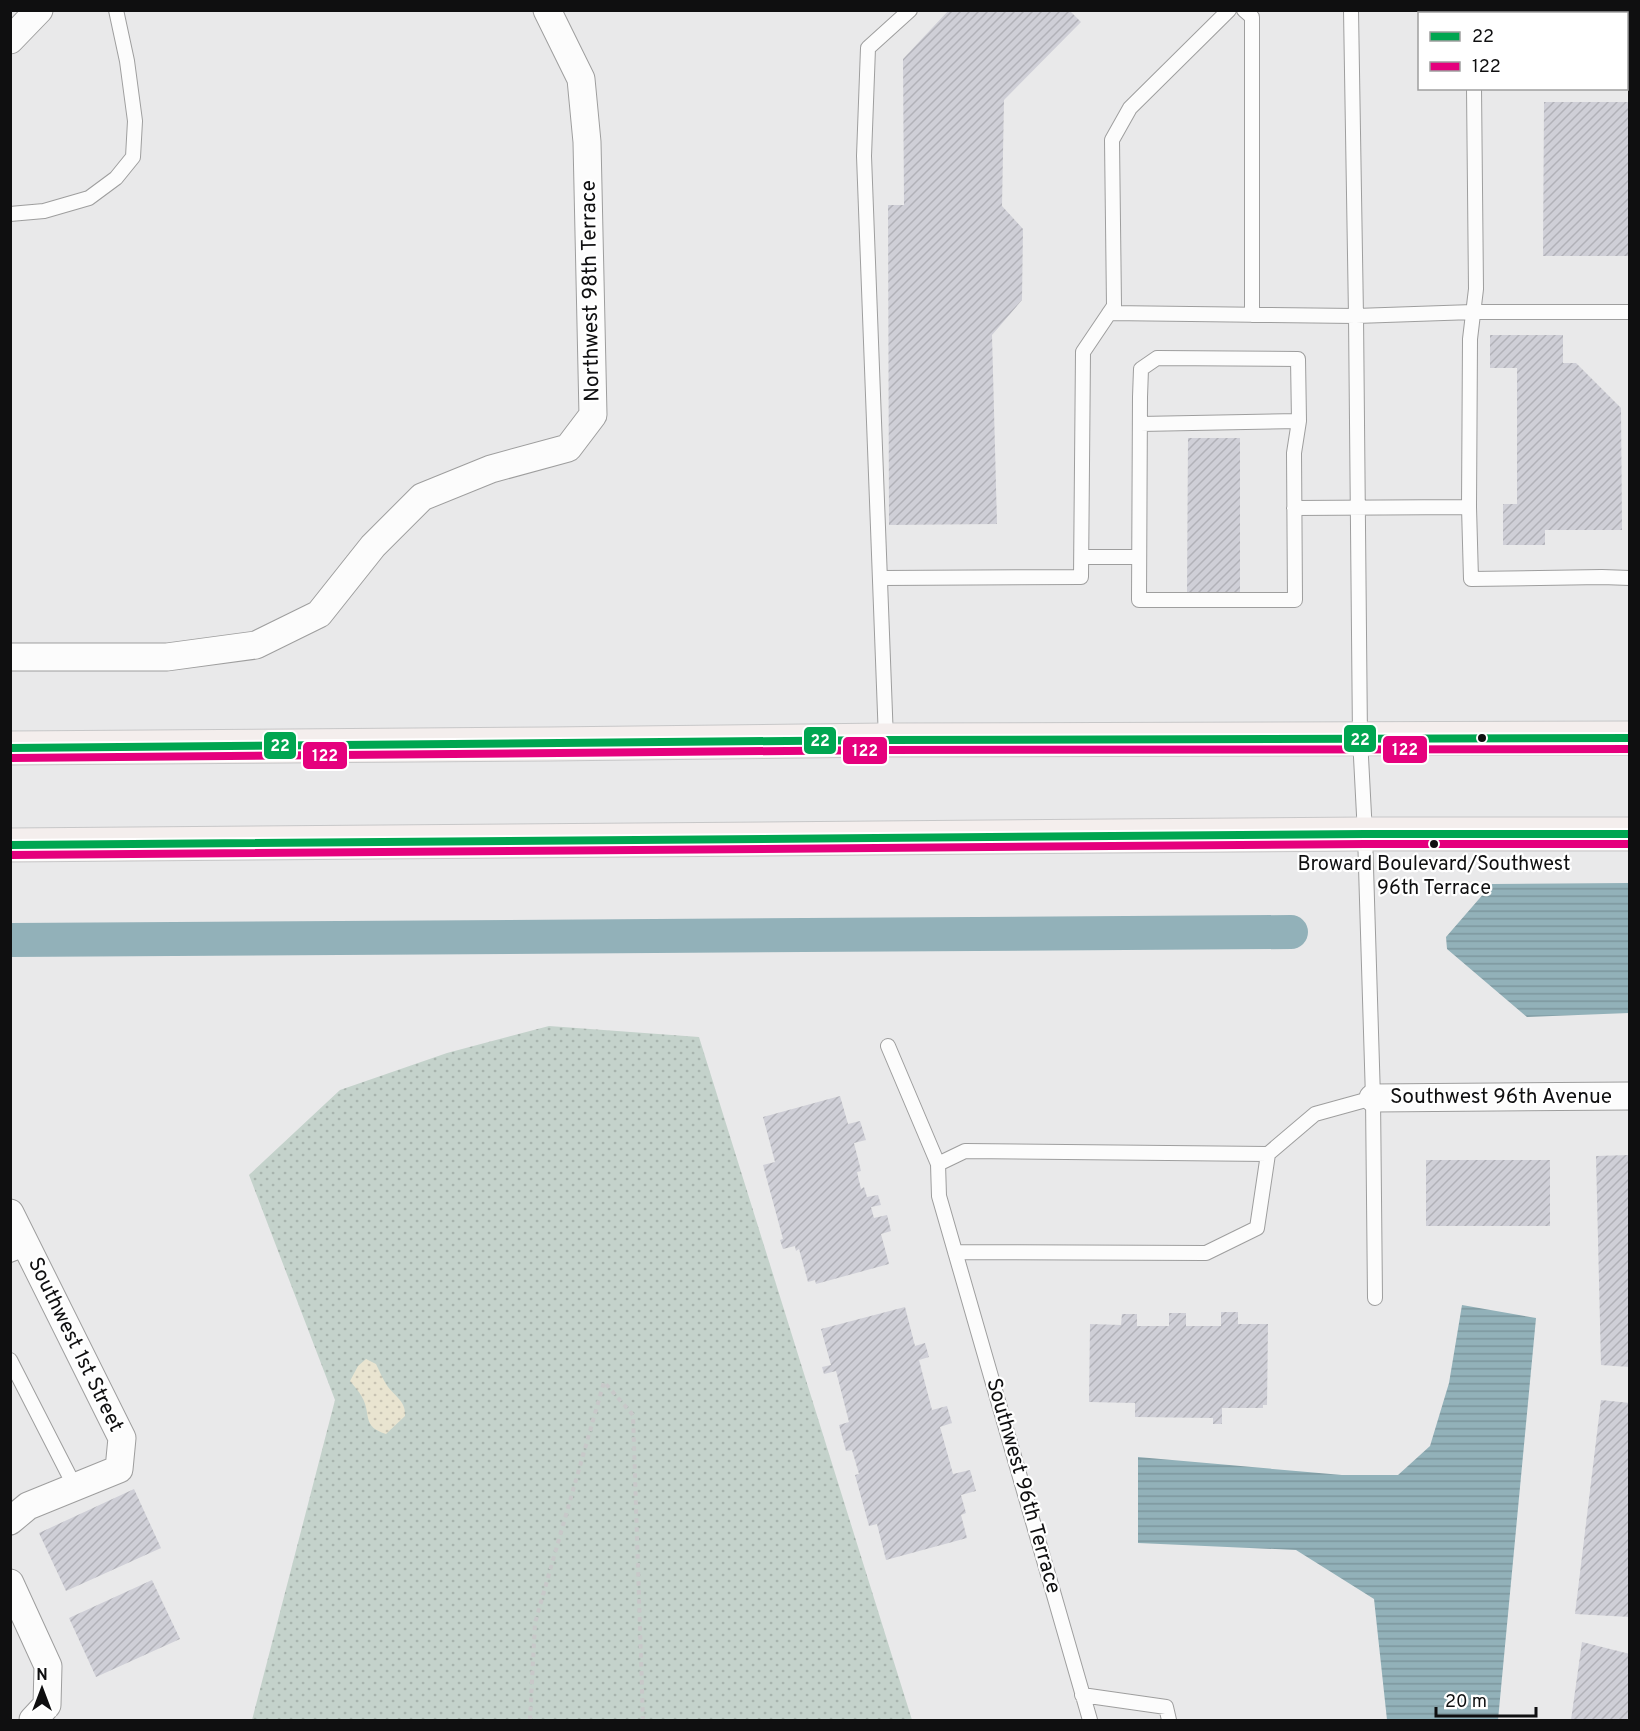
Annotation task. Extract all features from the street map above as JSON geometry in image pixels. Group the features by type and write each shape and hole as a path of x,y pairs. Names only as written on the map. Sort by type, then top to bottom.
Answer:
{"main road":[{"path":"10,748 886,740 1629,738"},
{"path":"10,845 1629,834"}],"street":[{"path":"10,40 39,10"},
{"name":"Northwest 98th Terrace","path":"10,657 166,657 255,645 318,614 374,546 422,497 492,469 568,448 593,415 587,142 581,79 547,10"},
{"name":"Southwest 96th Avenue","path":"1373,1098 1629,1096"},
{"name":"Southwest 1st Street","path":"10,1213 19,1252 122,1438 119,1469 28,1506 10,1521"},
{"path":"10,1583 48,1666 40,1713"}],"lane":[{"path":"10,214 44,211 88,198 116,178 133,157 135,121 127,61 116,10"},
{"path":"886,740 864,156 868,48 910,10"},
{"path":"881,578 1081,577 1083,352 1114,306 1112,140 1130,108 1229,10"},
{"path":"1244,10 1252,17 1252,315"},
{"path":"1351,10 1359,507 1360,738 1373,1098 1375,1298"},
{"path":"1474,90 1476,289 1470,339 1471,579 1629,578"},
{"path":"1109,313 1356,316 1473,312 1629,312"},
{"path":"1157,358 1298,359 1299,421 1294,453 1295,600 1139,600 1140,424 1141,369 1157,358"},
{"path":"1140,424 1299,421"},
{"path":"1294,508 1469,507"},
{"path":"1082,557 1139,557"},
{"path":"888,1046 938,1164 965,1151 1268,1154 1315,1114 1373,1098"},
{"path":"955,1252 1206,1253 1257,1228 1268,1154"},
{"name":"Southwest 96th Terrace","path":"938,1164 939,1196 1090,1720"},
{"path":"10,1360 75,1486"},
{"path":"1082,1695 1166,1707 1169,1720"}],"path":[{"path":"530,1720 535,1623 604,1382 633,1415 643,1720"}],"shaded area":[{"path":"549,1026 699,1037 912,1720 252,1720 335,1400 249,1175 340,1090 447,1053"}],"sand":[{"path":"366,1359 376,1364 386,1384 404,1407 405,1416 386,1434 370,1424 365,1403 350,1381 358,1366"}],"water":[{"path":"1629,883 1629,1013 1527,1017 1447,949 1446,937 1492,884"},
{"path":"1462,1305 1536,1318 1498,1720 1387,1720 1374,1599 1296,1550 1138,1543 1138,1457 1342,1475 1398,1475 1430,1446 1449,1383"}],"building":[{"path":"949,10 1069,10 1081,22 1004,100 1002,206 1023,229 1022,300 992,335 997,524 889,525 888,205 904,205 903,59"},
{"path":"1544,102 1630,102 1630,256 1543,256"},
{"path":"1490,335 1563,335 1563,363 1576,363 1621,408 1622,530 1545,530 1545,545 1503,545 1503,504 1517,504 1517,368 1490,368"},
{"path":"1188,438 1240,438 1240,594 1187,594"},
{"path":"840,1096 848,1124 860,1121 866,1140 854,1143 861,1171 857,1172 861,1189 864,1187 867,1197 878,1195 881,1205 871,1207 874,1218 887,1215 891,1231 881,1234 889,1264 816,1284 815,1280 808,1282 799,1249 796,1251 795,1246 783,1249 780,1240 783,1239 763,1165 775,1162 763,1117"},
{"path":"1630,1155 1630,1367 1601,1365 1596,1156"},
{"path":"1426,1160 1550,1160 1550,1226 1426,1226"},
{"path":"905,1307 915,1346 925,1343 929,1357 919,1360 932,1410 947,1406 952,1423 940,1427 953,1474 970,1470 976,1491 961,1495 966,1513 961,1515 967,1538 886,1560 877,1524 869,1526 855,1475 859,1474 852,1450 846,1451 839,1425 849,1422 836,1371 824,1374 822,1367 831,1365 821,1329"},
{"path":"1221,1312 1238,1312 1238,1324 1268,1324 1267,1405 1263,1405 1263,1408 1222,1408 1222,1424 1213,1424 1213,1418 1135,1417 1135,1403 1089,1402 1090,1324 1121,1325 1122,1314 1137,1314 1137,1326 1169,1326 1169,1313 1186,1313 1186,1326 1221,1326"},
{"path":"1601,1400 1630,1403 1630,1617 1575,1614"},
{"path":"134,1489 161,1548 66,1591 39,1533"},
{"path":"152,1580 180,1639 96,1677 69,1618"},
{"path":"1582,1642 1630,1654 1630,1720 1571,1720"}],"waterway":[{"path":"10,940 1291,932"}],"transit line":[{"name":"22","path":"10,748 886,740 1630,738"},
{"name":"122","path":"10,758 886,750 1630,749"},
{"name":"22","path":"10,845 1630,834"},
{"name":"122","path":"10,855 1630,844"}],"place":[{"name":"Broward Boulevard/Southwest 96th Terrace","path":"1434,844"}]}
